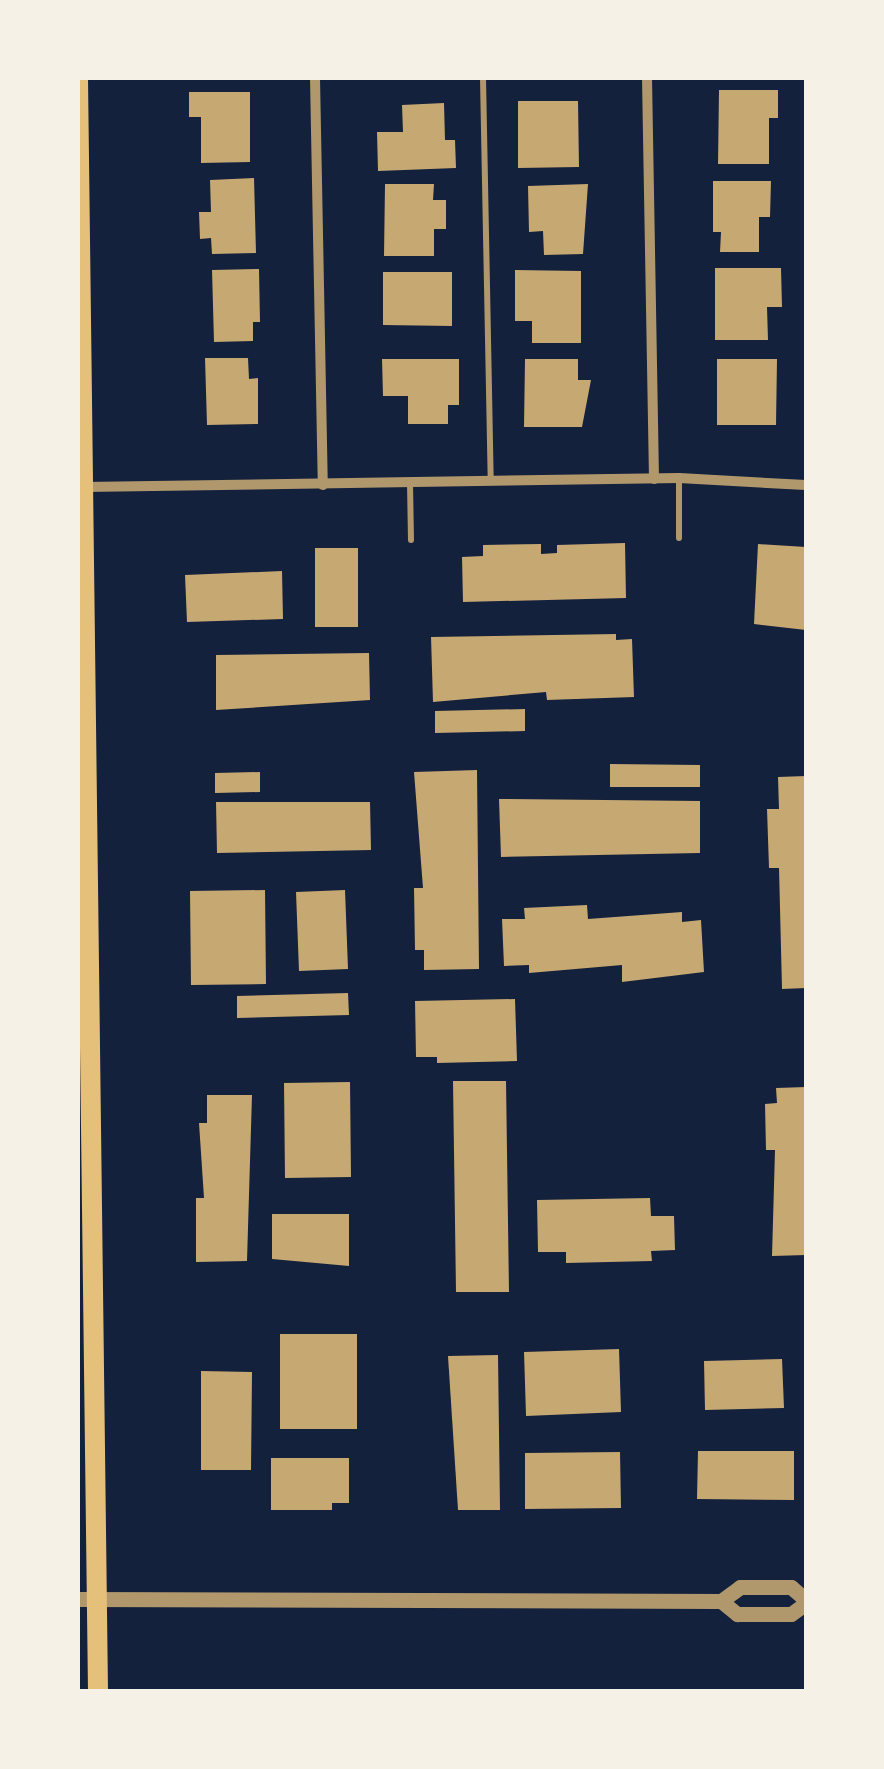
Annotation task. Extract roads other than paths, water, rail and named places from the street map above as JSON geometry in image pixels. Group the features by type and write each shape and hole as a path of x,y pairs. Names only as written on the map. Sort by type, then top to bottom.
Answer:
{"main road":[{"path":"78,78 84,487 87,1599 98,1692"}],"street":[{"path":"315,78 322,484"},
{"path":"646,78 654,479"},
{"path":"84,487 679,478 806,486"},
{"path":"87,1599 722,1601 740,1587 791,1587 806,1601 791,1614 737,1614 722,1601"}],"lane":[{"path":"483,78 491,482"},
{"path":"678,538 679,478"},
{"path":"410,483 411,540"}]}
